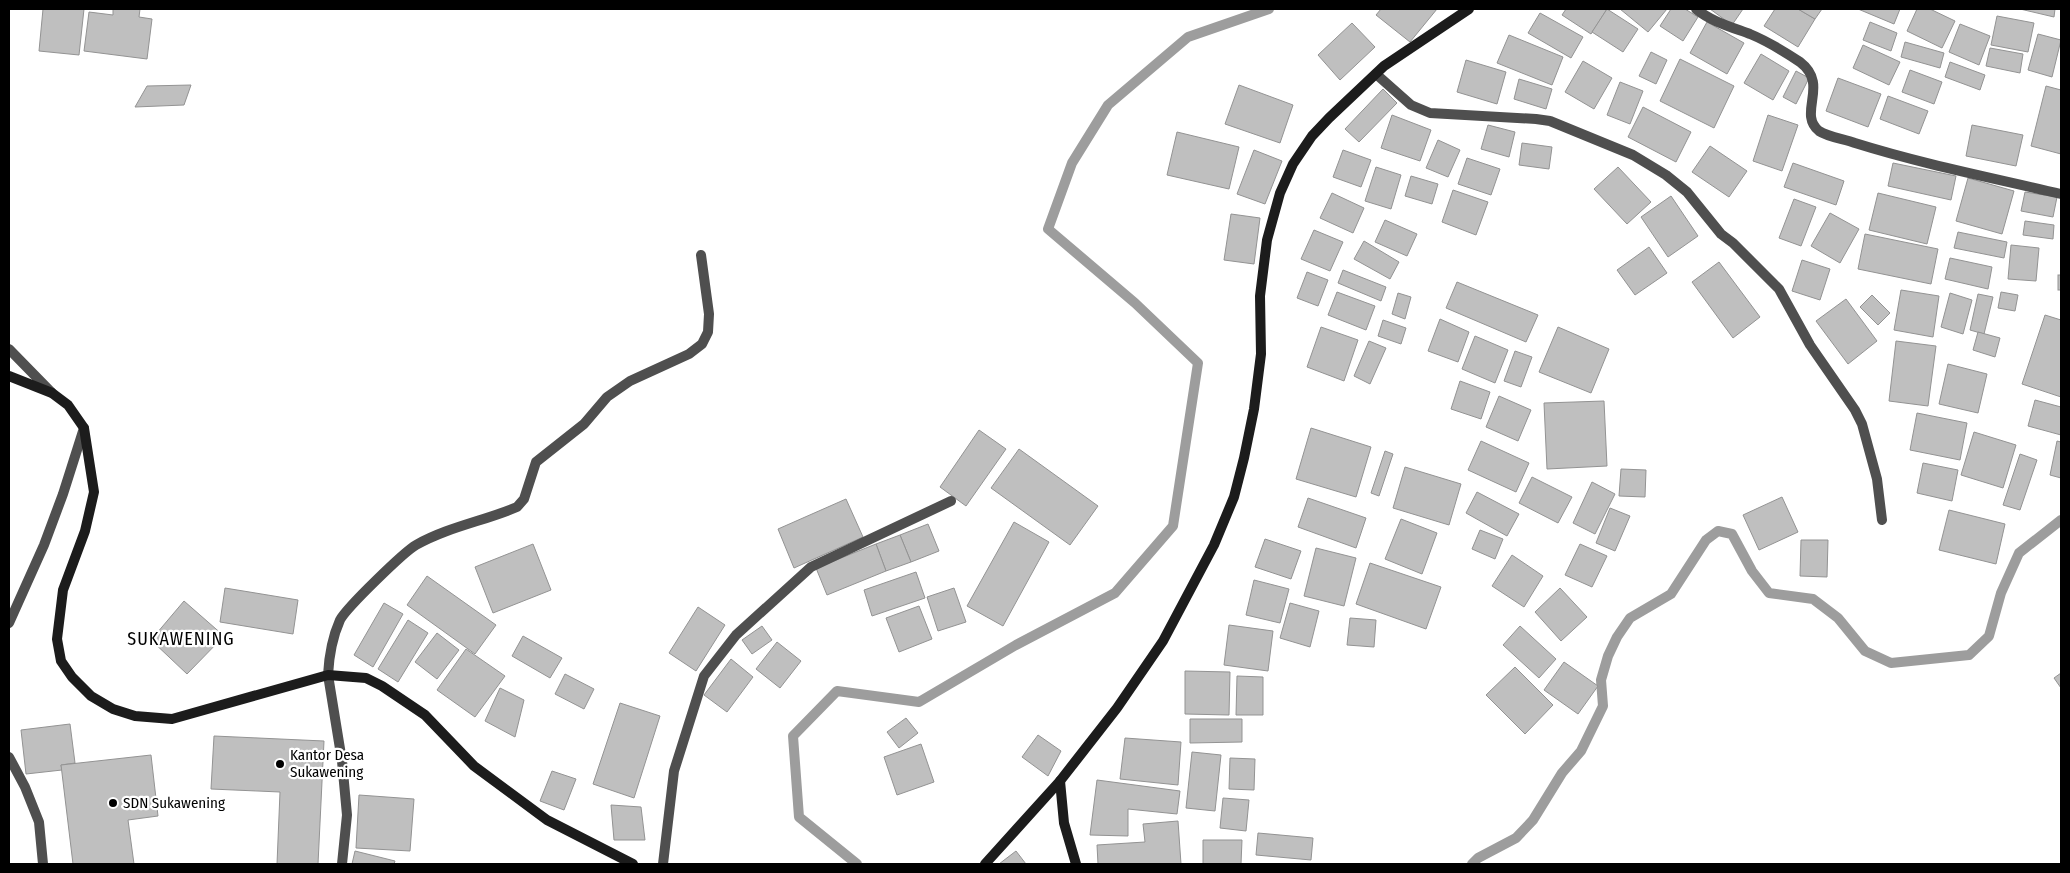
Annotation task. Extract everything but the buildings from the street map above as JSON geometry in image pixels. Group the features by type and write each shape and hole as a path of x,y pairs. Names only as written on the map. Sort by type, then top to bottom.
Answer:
{"street":[{"path":"985,864 1060,781 1117,708 1163,641 1214,545 1234,497 1244,458 1254,409 1260,354 1260,296 1267,240 1280,193 1293,164 1312,136 1380,70 1470,9"},
{"path":"1696,9 1732,29 1750,34 1801,63 1813,80 1814,92 1810,111 1814,125 1821,132 1869,147 2061,194"},
{"path":"1380,70 1411,105 1420,110 1452,115 1550,121 1633,155 1652,165 1687,192 1721,234 1733,243 1779,290 1810,345 1855,410 1862,424 1877,479 1882,520"},
{"path":"342,864 346,815 342,762 328,675 330,650 341,618 391,566 415,545 516,507 524,499 536,462 584,424 607,397 630,381 689,354 702,344 708,332 709,314 701,255"},
{"path":"9,349 52,393 68,405 84,428 90,454 94,492 85,531 63,590 57,640 61,661 72,677 91,696 113,709 135,716 172,719 328,675 366,678 382,686 425,715 474,766 547,820 633,864"},
{"path":"9,376 52,393"},
{"path":"9,623 44,545 84,428"},
{"path":"663,864 674,771 704,676 736,635 811,567 951,501"},
{"path":"9,756 25,786 39,822 43,864"},
{"path":"1060,781 1064,823 1076,864"}],"waterway":[{"path":"857,864 799,817 793,736 837,691 919,702 1016,645 1115,593 1173,526 1198,363 1135,303 1048,229 1072,163 1108,105 1188,37 1269,9"},
{"path":"1472,864 1478,858 1516,838 1533,820 1562,773 1581,751 1603,706 1601,680 1608,656 1617,637 1630,618 1671,594 1706,540 1718,531 1732,534 1752,571 1769,593 1813,599 1838,618 1865,651 1891,663 1969,655 1989,636 2001,593 2019,553 2061,520"}],"place":[{"name":"Kantor Desa Sukawening","path":"280,764"},
{"name":"SDN Sukawening","path":"113,803"}],"district":[{"name":"SUKAWENING","path":"181,639"}]}
